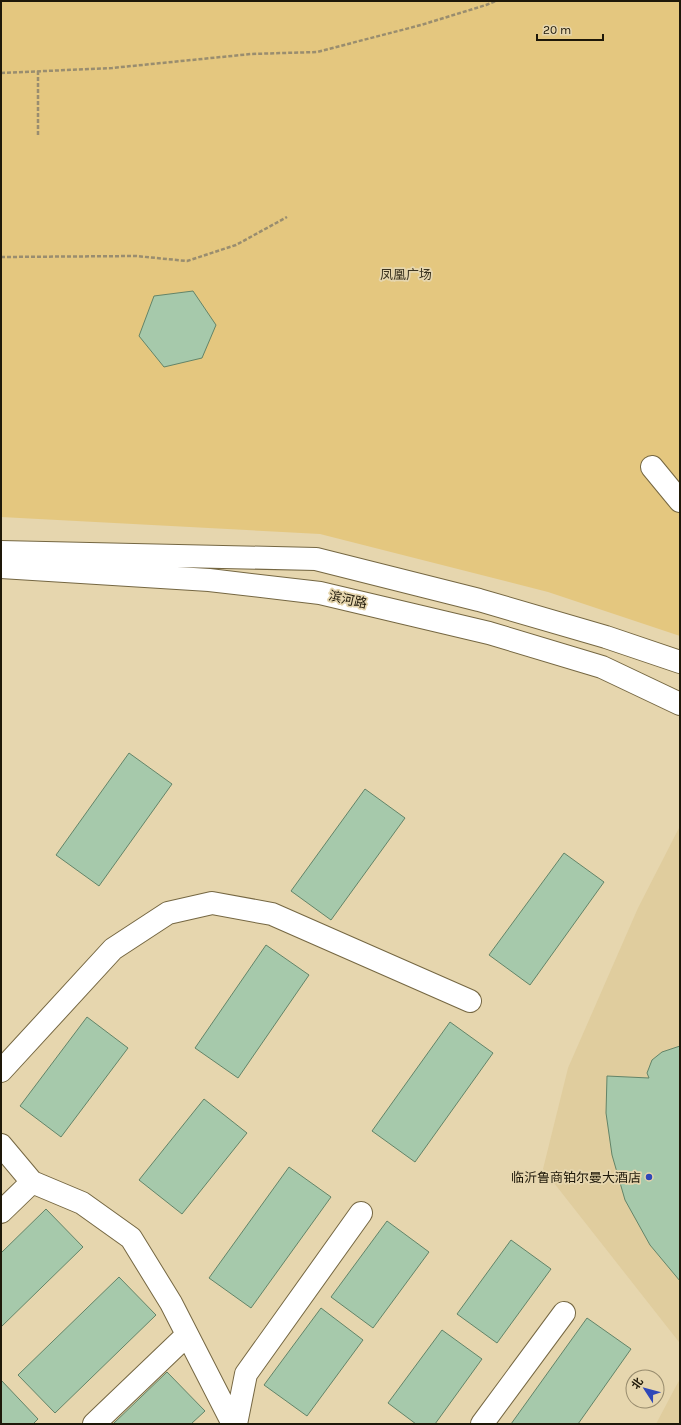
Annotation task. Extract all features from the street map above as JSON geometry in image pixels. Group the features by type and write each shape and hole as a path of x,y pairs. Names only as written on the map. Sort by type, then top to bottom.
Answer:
{"main road":[{"path":"652,467 680,501"},
{"path":"1,552 316,559 479,600 606,637 680,662 680,658"},
{"name":"滨河路","path":"1,567 208,580 320,593 489,633 602,667 680,704"},
{"path":"1,1071 113,949 168,912 212,903 272,914 470,1001"},
{"path":"1,1145 32,1182 82,1203 131,1238 171,1303 235,1424"},
{"path":"1,1212 32,1182"},
{"path":"235,1424 246,1374 361,1213"},
{"path":"482,1424 564,1313"},
{"path":"94,1424 187,1334"}],"path":[{"path":"1,73 112,68 250,54 317,52 421,26 496,1"},
{"path":"38,71 38,135"},
{"path":"1,257 136,256 187,261 236,245 287,217"}],"shaded area":[{"path":"680,826 680,1345 543,1169 568,1068 638,908"},
{"path":"680,1379 680,1424 656,1424 665,1409"}],"green space":[{"name":"凤凰广场","path":"1,1 680,1 680,636 548,592 320,534 1,517"}],"building":[{"path":"193,291 216,325 202,358 164,367 139,336 154,296"},
{"path":"129,753 172,784 99,886 56,855"},
{"path":"365,789 405,818 331,920 291,891"},
{"path":"564,853 604,882 530,985 489,955"},
{"path":"266,945 309,975 238,1078 195,1048"},
{"path":"87,1017 128,1048 61,1137 20,1106"},
{"path":"450,1022 493,1053 415,1162 372,1131"},
{"name":"临沂鲁商铂尔曼大酒店","path":"680,1046 680,1281 650,1245 625,1200 612,1155 606,1113 607,1076 649,1078 647,1073 652,1060 662,1052"},
{"path":"204,1099 247,1133 182,1214 139,1180"},
{"path":"289,1167 331,1197 251,1308 209,1278"},
{"path":"46,1209 83,1247 1,1327 1,1253"},
{"path":"387,1221 429,1252 373,1328 331,1297"},
{"path":"511,1240 551,1269 497,1343 457,1314"},
{"path":"119,1277 156,1315 55,1413 18,1375"},
{"path":"321,1308 363,1340 307,1416 264,1385"},
{"path":"587,1318 631,1349 578,1424 511,1424"},
{"path":"442,1330 482,1359 435,1424 416,1424 388,1403"},
{"path":"167,1372 205,1411 191,1424 113,1424"},
{"path":"1,1380 38,1419 33,1424 1,1424"}],"place":[{"name":"临沂鲁商铂尔曼大酒店","path":"649,1177"}]}
